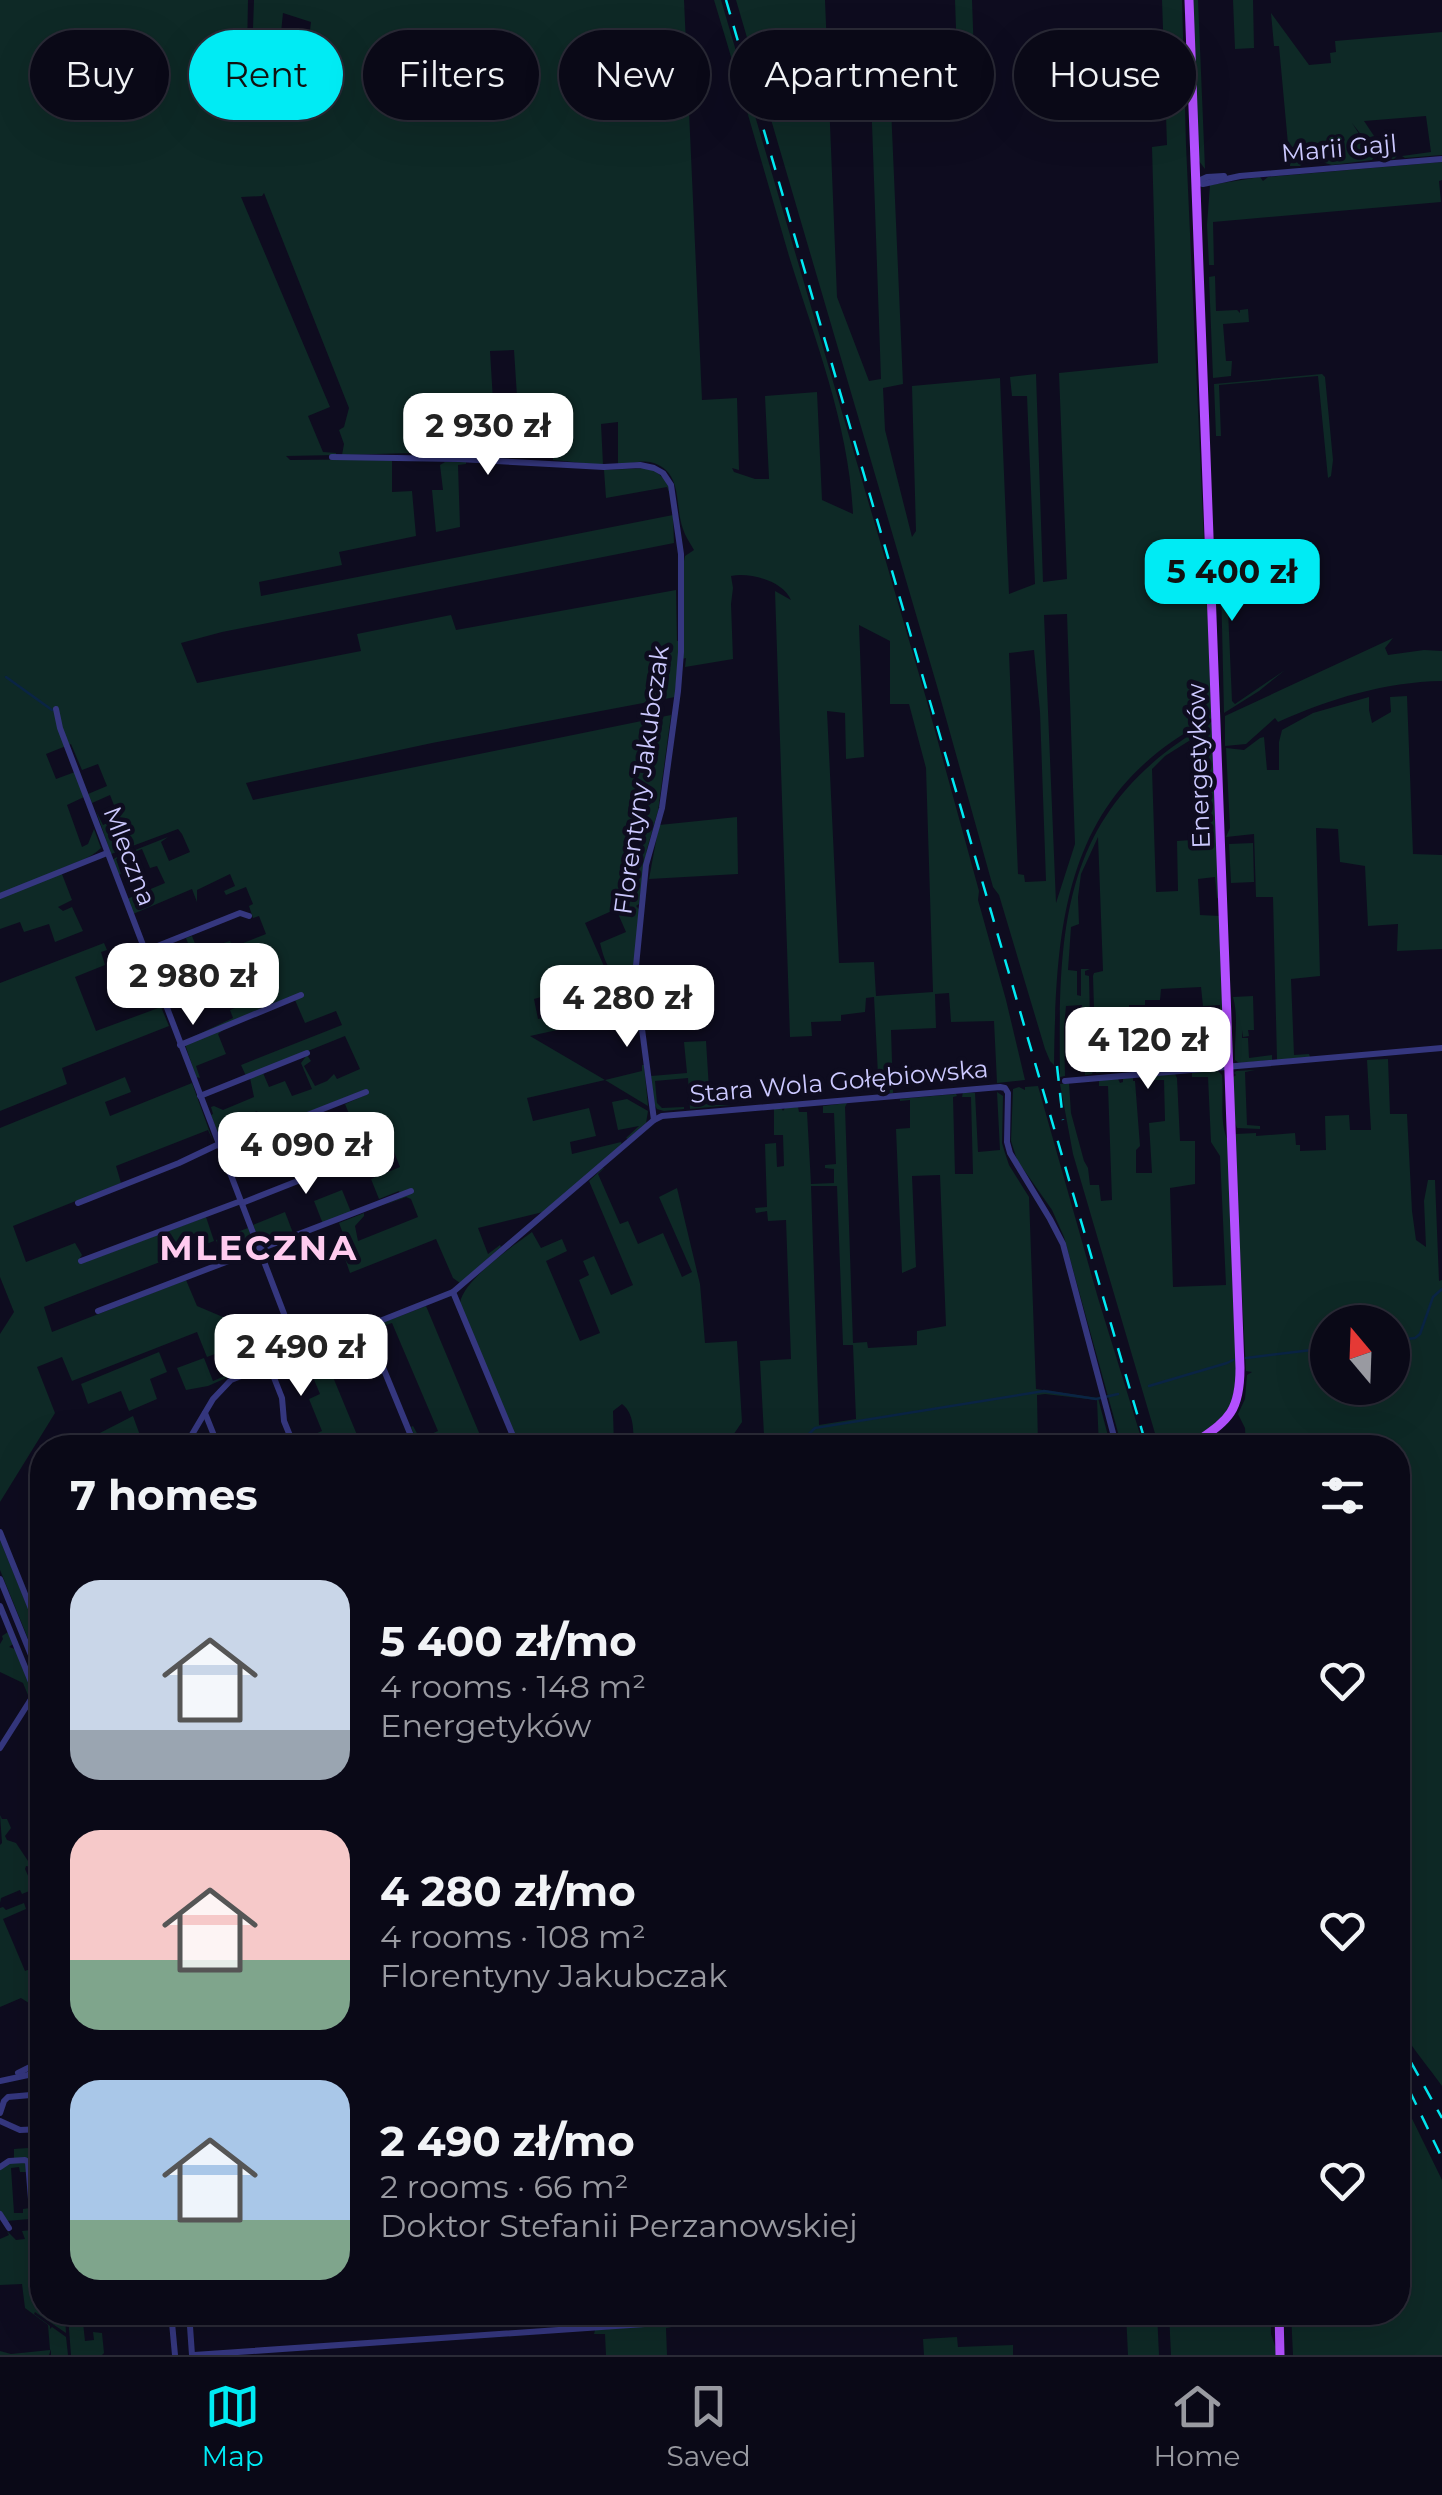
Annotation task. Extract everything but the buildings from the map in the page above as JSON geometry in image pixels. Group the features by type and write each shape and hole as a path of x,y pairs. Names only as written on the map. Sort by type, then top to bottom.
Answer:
{"main road":[{"name":"Energetyków","path":"1189,0 1240,1386 1228,1418 1205,1435"},
{"path":"1279,2325 1280,2355"}],"street":[{"name":"Marii Gajl","path":"1196,182 1442,158"},
{"path":"1195,160 1207,180 1196,196"},
{"name":"Florentyny Jakubczak","path":"332,457 640,465 654,468 671,484 680,554 681,652 662,808 646,865 636,964 654,1120"},
{"name":"Mleczna","path":"56,709 299,1352"},
{"path":"0,896 108,853"},
{"path":"145,951 240,914 249,916"},
{"path":"180,1045 301,995"},
{"path":"1065,1081 1442,1048"},
{"path":"200,1096 307,1053"},
{"name":"Stara Wola Gołębiowska","path":"654,1120 670,1114 1005,1088 1010,1153 1063,1244 1113,1435"},
{"path":"78,1203 366,1092"},
{"path":"192,1435 226,1384 453,1292 654,1120"},
{"path":"81,1261 356,1158"},
{"path":"98,1311 411,1191"},
{"path":"453,1292 513,1435"},
{"path":"366,1326 411,1435"},
{"path":"269,1365 282,1398 290,1435"},
{"path":"205,1413 213,1435"},
{"path":"0,1532 30,1608"},
{"path":"0,1579 29,1648"},
{"path":"0,1606 30,1672"},
{"path":"0,1748 30,1702"},
{"path":"4,2080 30,2068"},
{"path":"4,2080 30,2075"},
{"path":"0,2113 8,2097 30,2095"},
{"path":"0,2121 20,2130 30,2130"},
{"path":"0,2167 11,2160 25,2160 30,2187"},
{"path":"0,2214 9,2228"},
{"path":"173,2325 174,2355"},
{"path":"191,2325 194,2355 631,2325"}],"green space":[{"path":"0,0 248,0 247,30 189,30 189,120 343,120 343,30 310,30 311,22 283,13 281,30 253,28 254,0 684,0 685,30 559,30 559,120 689,120 702,400 737,398 739,470 732,468 755,479 769,479 765,396 817,392 822,500 853,514 838,415 749,120 756,120 926,698 1025,1080 997,1083 994,1021 951,1022 949,993 935,994 936,1028 891,1030 893,1093 879,1094 874,997 866,998 865,1012 841,1015 841,1021 811,1022 812,1036 790,1037 775,591 791,600 774,583 747,575 731,576 733,659 685,667 686,658 678,660 675,697 246,783 253,800 671,715 658,811 636,906 639,909 634,970 614,971 602,950 600,943 626,932 616,909 585,923 607,973 605,978 548,990 548,995 534,999 538,1019 602,1005 598,983 630,978 635,985 641,1030 635,1032 634,1013 530,1036 605,1080 527,1098 533,1121 589,1108 596,1136 570,1142 572,1154 621,1142 622,1145 543,1212 478,1228 488,1254 501,1247 460,1283 453,1278 436,1239 350,1273 341,1247 347,1244 339,1223 364,1213 355,1226 358,1241 418,1217 411,1199 406,1197 382,1206 401,1198 399,1191 379,1199 371,1179 400,1167 391,1144 359,1156 350,1135 356,1131 345,1104 368,1094 367,1089 265,1129 257,1111 219,1126 219,1136 211,1107 223,1110 254,1097 250,1078 263,1073 269,1087 285,1081 292,1096 312,1089 301,1063 307,1055 311,1061 304,1066 315,1086 334,1074 337,1079 360,1069 345,1036 246,1076 241,1065 342,1025 336,1011 305,1023 295,1000 218,1034 226,1054 196,1066 200,1078 196,1077 184,1041 233,1018 230,1010 235,1008 236,998 228,980 167,1004 163,992 195,978 189,964 195,962 186,938 192,936 198,951 230,941 233,947 266,934 259,916 253,918 249,906 253,904 246,887 226,895 224,891 235,886 230,874 197,890 197,902 192,889 133,914 127,899 165,883 157,866 150,868 142,849 116,859 121,874 118,875 113,860 168,837 161,842 169,861 190,852 178,829 111,854 96,811 103,825 119,818 110,795 92,803 88,794 107,786 98,764 82,770 71,744 46,754 56,779 75,772 84,797 67,805 82,847 88,844 94,829 101,848 60,869 72,900 58,907 63,911 72,907 83,931 55,942 49,924 24,932 20,922 0,929","holes":["264,193 349,408 344,427 339,430 344,444 342,455 411,453 412,421 434,422 435,454 465,456 466,408 492,407 495,458 513,458 512,400 493,401 490,351 514,350 518,412 551,412 553,460 603,465 601,424 618,422 618,465 650,462 661,466 673,480 680,520 694,550 684,561 682,641 677,641 676,590 456,630 451,615 357,634 361,651 197,683 181,643 674,543 673,515 261,596 259,582 342,565 339,552 416,536 412,491 392,492 392,459 290,460 286,456 336,453 323,452 308,416 330,407 241,197","859,625 890,641 890,704 909,704 926,768 933,992 876,996 874,962 839,963 827,711 845,713 846,759 864,757"]},
{"path":"714,0 721,0 730,31 730,55"},
{"path":"736,0 825,0 826,30 745,30"},
{"path":"955,0 972,0 973,30 956,30"},
{"path":"1162,0 1182,0 1183,30 1163,30"},
{"path":"1192,0 1198,0 1205,169 1199,161"},
{"path":"1233,0 1253,0 1254,48 1235,49"},
{"path":"1271,13 1309,65 1331,63 1335,41 1442,32 1442,155 1402,156 1431,152 1426,116 1364,121 1388,157 1397,156 1394,159 1380,159 1352,123 1374,157 1372,160 1332,165 1308,158 1300,166 1290,166 1279,46 1274,46"},
{"path":"771,120 830,120 837,297 869,381 881,379 872,120 892,120 903,384 883,388 885,430 912,537 916,531 912,386 1000,378 1009,594 1035,584 1027,396 1012,396 1010,377 1036,374 1043,582 1067,579 1059,373 1158,363 1152,147 1167,145 1166,120 1185,120 1212,718 1163,748 1126,783 1098,822 1079,864 1066,910 1059,959 1054,1065 1045,1049 999,895 993,887","holes":["1067,614 1075,844 1056,903 1044,615","1034,650 1046,881 1025,882 1024,875 1018,874 1009,653"]},
{"path":"1442,162 1441,202 1213,222 1214,265 1209,265 1210,185 1260,177 1263,181 1268,177"},
{"path":"1215,276 1216,311 1240,313 1248,309 1249,322 1223,324 1226,361 1232,361 1231,376 1213,378 1209,277"},
{"path":"1322,374 1333,460 1328,478 1318,376 1219,385 1221,436 1216,436 1214,384"},
{"path":"466,462 458,465 460,527 436,532 432,490 443,490 440,465"},
{"path":"649,468 663,478 668,486 670,494 667,487 606,498 604,470"},
{"path":"1250,582 1254,591 1250,585 1227,587 1232,701 1235,704 1285,670 1224,713 1221,584"},
{"path":"1393,638 1385,648 1388,655 1442,651 1442,681 1379,688 1337,699 1278,722 1275,718 1246,744 1225,746 1225,716"},
{"path":"1407,696 1413,854 1442,855 1442,949 1397,951 1398,924 1368,926 1365,866 1340,862 1338,829 1316,828 1320,976 1291,979 1294,1055 1310,1057 1277,1060 1273,897 1256,897 1254,834 1226,837 1230,828 1226,748 1244,750 1264,737 1267,770 1279,770 1282,730 1313,713 1369,697 1372,723 1391,712 1390,697"},
{"path":"1213,721 1219,899 1215,877 1198,879 1200,915 1220,916 1224,1055 1220,1005 1203,1006 1201,987 1161,989 1160,1000 1129,1005 1132,1069 1096,1073 1093,976 1103,971 1098,837 1081,874 1079,924 1071,927 1068,970 1077,971 1077,995 1081,996 1081,969 1090,969 1085,975 1089,976 1093,1071 1085,1075 1082,1005 1066,1006 1065,1076 1060,1077 1062,968 1079,872 1098,830 1125,791 1163,754","holes":["1203,732 1207,839 1177,841 1178,891 1156,892 1152,769"]},
{"path":"737,817 738,874 649,879 659,825"},
{"path":"1253,843 1254,882 1231,883 1229,844"},
{"path":"104,943 107,950 101,952 105,965 75,977 96,1031 161,1007 169,1026 62,1068 67,1084 0,1111 0,983"},
{"path":"1253,996 1254,1030 1248,1030 1249,1036 1243,1037 1242,1030 1242,1038 1248,1038 1249,1058 1272,1055 1272,1060 1239,1063 1235,1060 1233,997"},
{"path":"706,1041 710,1105 731,1105 690,1109 688,1078 655,1081 657,1103 662,1108 684,1107 657,1109 651,1076 687,1073 684,1042"},
{"path":"1388,1059 1390,1114 1407,1114 1416,1240 1426,1247 1424,1201 1428,1180 1435,1180 1439,1281 1442,1280 1442,2086 1410,2043 1410,1435 1245,1435 1238,1414 1245,1399 1247,1375 1252,1372 1246,1371 1234,1137 1295,1133 1300,1151 1326,1150 1325,1116 1349,1115 1350,1130 1371,1130 1367,1060"},
{"path":"644,1065 648,1106 605,1080 642,1071"},
{"path":"1217,1070 1222,1075 1237,1385 1229,1408 1198,1435 1155,1435 1073,1154 1060,1084 1069,1083 1071,1113 1090,1185 1099,1185 1101,1201 1112,1200 1108,1086 1099,1086 1099,1080 1135,1081 1140,1146 1136,1150 1136,1173 1152,1173 1149,1123 1165,1121 1164,1080 1151,1080 1152,1076 1175,1074 1180,1141 1195,1141 1195,1184 1170,1188 1173,1287 1226,1285 1220,1156 1211,1142 1208,1077 1192,1077 1192,1072"},
{"path":"1255,1070 1245,1072 1247,1125 1260,1129 1237,1128 1232,1078 1236,1071"},
{"path":"125,1077 131,1092 105,1102 110,1116 192,1083 213,1141 208,1130 116,1166 121,1183 13,1226 26,1262 75,1243 82,1263 206,1217 214,1241 44,1307 52,1332 186,1280 197,1306 230,1320 241,1344 207,1357 197,1332 72,1381 62,1357 37,1367 55,1413 41,1435 30,1435 30,1453 0,1502 0,1334 14,1312 0,1277 0,1128"},
{"path":"1038,1086 1140,1435 1119,1435 1064,1237 1052,1210 1017,1160 1011,1141 1013,1089"},
{"path":"963,1092 975,1093 978,1152 1000,1150 997,1092 1003,1096 1002,1143 1009,1165 1029,1197 1036,1389 1098,1398 1108,1435 1098,1435 1097,1400 1045,1394 1037,1395 1038,1435 764,1435 760,1361 791,1359 786,1220 768,1221 767,1211 756,1213 755,1208 767,1207 765,1144 776,1143 777,1167 784,1166 783,1135 774,1135 774,1109 798,1107 799,1112 807,1112 811,1184 834,1183 834,1169 825,1165 836,1164 834,1113 823,1113 823,1106 847,1103 853,1343 867,1342 868,1348 917,1345 917,1331 946,1326 940,1175 912,1176 916,1267 902,1273 896,1129 910,1128 910,1100 900,1099 956,1094 955,1174 973,1174 971,1097 962,1097","holes":["811,1186 837,1186 843,1345 853,1345 856,1419 819,1425"]},
{"path":"627,1099 648,1111 646,1123 628,1139 639,1126 618,1130 612,1102"},
{"path":"604,1168 598,1174 620,1224 628,1221 638,1244 663,1233 682,1277 692,1272 659,1197 677,1188 700,1284 705,1343 737,1341 742,1422 733,1435 633,1435 631,1418 622,1404 613,1411 614,1435 515,1435 460,1303 479,1274 532,1232 541,1248 562,1239 567,1251 546,1261 580,1341 600,1333 579,1280 589,1275 583,1261 594,1256 611,1295 633,1285 589,1181"},
{"path":"342,1190 351,1212 323,1224 314,1201"},
{"path":"285,1212 293,1233 261,1244 253,1225"},
{"path":"248,1228 255,1246 224,1260 216,1240"},
{"path":"426,1306 480,1435 429,1435 438,1431 392,1323 373,1333 372,1327"},
{"path":"159,1352 167,1372 150,1379 157,1399 129,1411 121,1391 88,1404 81,1384"},
{"path":"323,1353 357,1435 313,1435 322,1431 309,1399 320,1394 306,1360"},
{"path":"204,1358 213,1381 233,1375 186,1390 177,1368"},
{"path":"133,1416 140,1435 96,1435"},
{"path":"0,1540 30,1613 29,1641 0,1570"},
{"path":"8,1632 13,1644 9,1647 15,1649 30,1685 28,1695 23,1683 0,1672 0,1644"},
{"path":"0,1815 11,1828 5,1836 7,1840 16,1843 30,1864 25,1869 30,1891 22,1894 20,1890 1,1898 0,1903 0,1845"},
{"path":"24,1903 26,1909 3,1919 25,1971 30,1969 30,2004 21,1998 0,2007 0,1908 6,1910"},
{"path":"1410,2115 1442,2180 1442,2355 1293,2355 1292,2325 1410,2325"},
{"path":"30,2148 30,2162 14,2158 14,2149"},
{"path":"26,2163 27,2172 11,2168 14,2213 30,2208 30,2219 6,2221 0,2211 0,2170"},
{"path":"30,2230 30,2312 25,2308 22,2284 0,2285 0,2239 9,2235 7,2231 16,2240 25,2239 22,2231"},
{"path":"48,2325 66,2337 68,2355 51,2355 51,2349 49,2355 0,2355 0,2351 11,2354 50,2350"},
{"path":"69,2325 83,2325 85,2341 94,2340 93,2332 102,2333 102,2355 71,2355"},
{"path":"1127,2325 1158,2325 1159,2355 1128,2355"},
{"path":"1170,2325 1271,2325 1277,2347 1277,2355 1171,2355"},
{"path":"678,2326 666,2328 667,2355 606,2355 605,2334 594,2334 595,2330"},
{"path":"957,2337 958,2347 1013,2345 1013,2355 924,2355 923,2339"}],"waterway":[{"path":"6,677 52,710"},
{"path":"1410,1339 1420,1334 1433,1297 1442,1289"},
{"path":"1246,1358 1310,1350"},
{"path":"1149,1386 1233,1360"},
{"path":"808,1435 815,1428 1044,1391 1096,1399 1118,1394"}],"railway":[{"path":"726,0 1143,1435"},
{"path":"1057,1066 1063,1120"},
{"path":"1410,2061 1442,2118"},
{"path":"1410,2092 1442,2158"}],"district":[{"name":"MLECZNA","path":"259,1248"}]}
